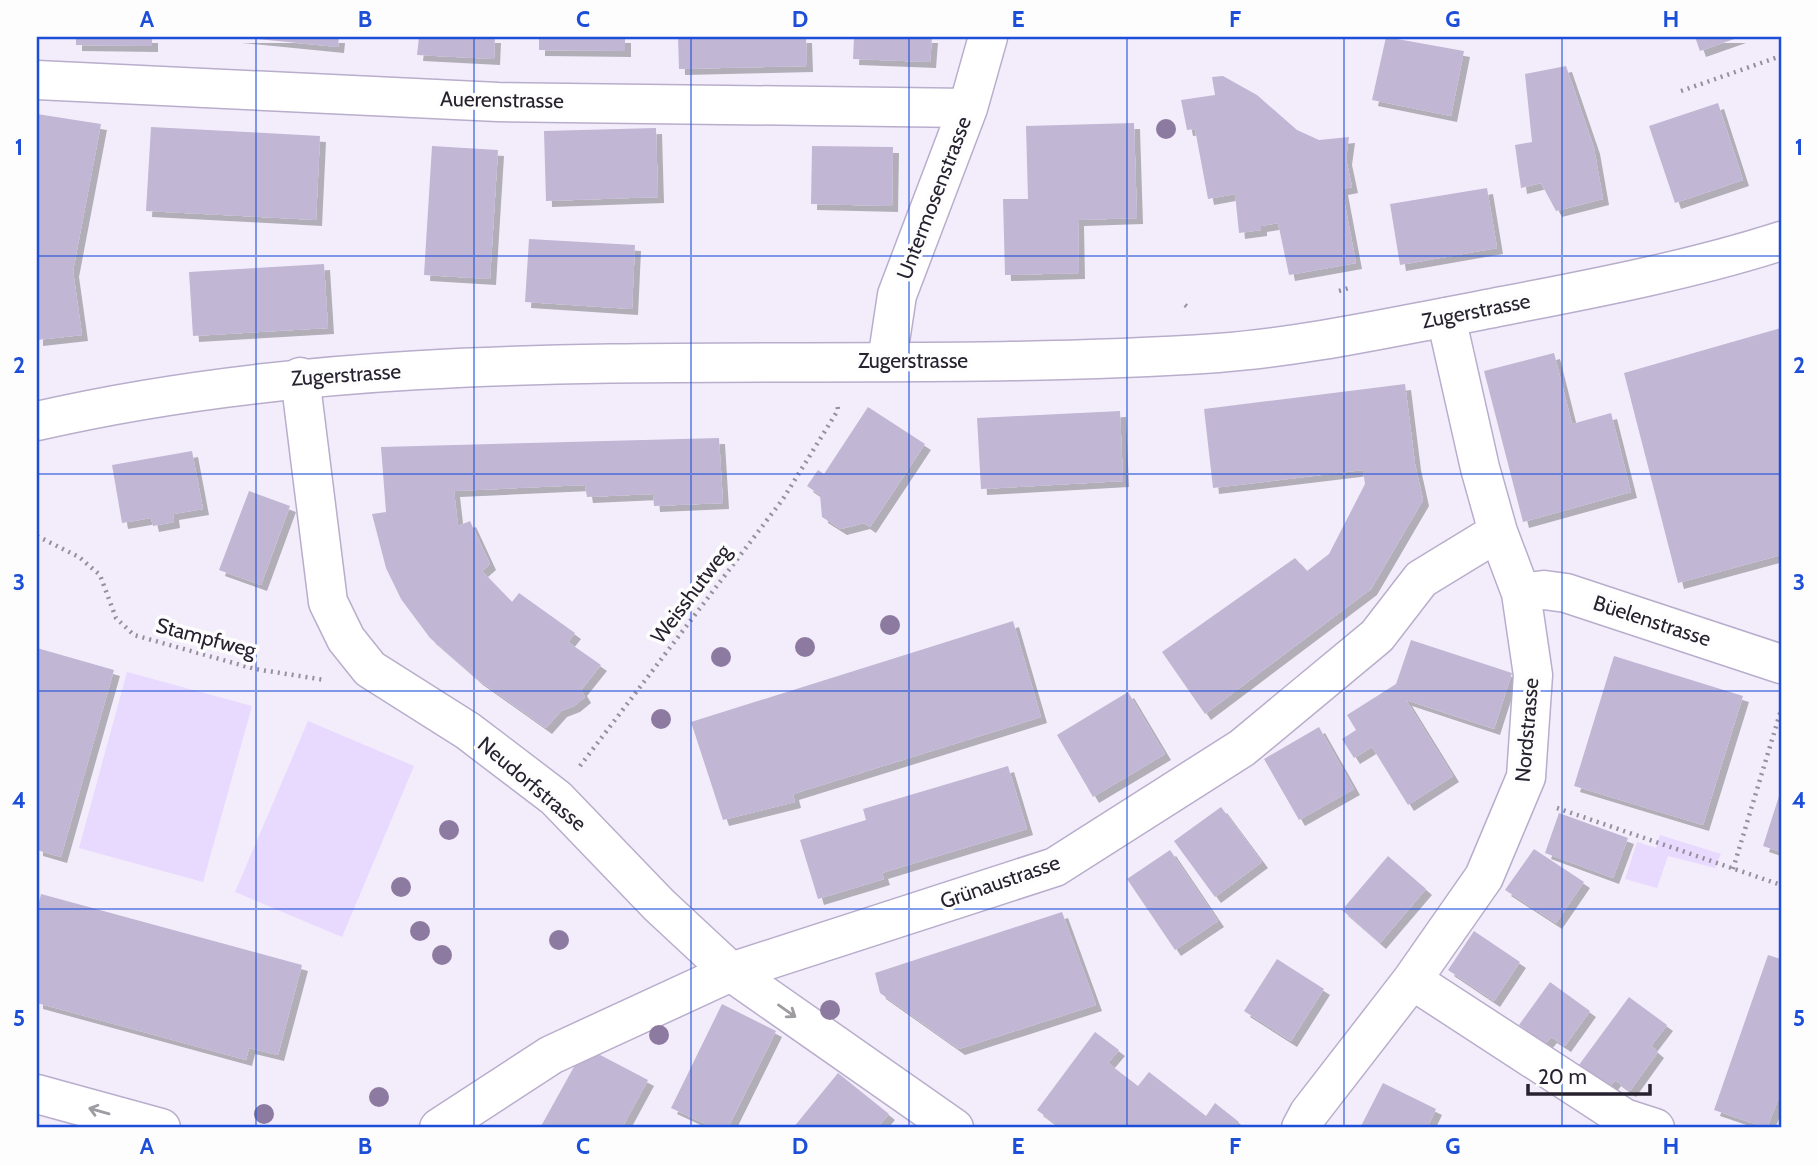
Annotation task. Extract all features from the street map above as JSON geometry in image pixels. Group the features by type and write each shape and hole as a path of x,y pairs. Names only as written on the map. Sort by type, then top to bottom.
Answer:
{"street":[{"name":"Untermosenstrasse","path":"887,361 897,295 968,108 988,37"},
{"name":"Auerenstrasse","path":"37,80 498,102 968,108"},
{"name":"Zugerstrasse","path":"37,421 106,405 300,377 454,368 1023,361 1223,353 1360,334 1446,317 1652,275 1781,241"},
{"name":"Nordstrasse","path":"1301,1128 1309,1113 1412,980 1484,877 1521,795 1526,777 1533,675 1521,593 1480,468 1446,317"},
{"name":"Neudorfstrasse","path":"300,377 328,602 346,639 370,669 468,731 556,798 659,905 731,972 954,1128"},
{"name":"Grünaustrasse","path":"439,1128 551,1055 731,972 1055,867 1242,748 1377,636 1421,579 1499,532"},
{"name":"Büelenstrasse","path":"1521,593 1544,590 1566,593 1781,664"},
{"path":"1412,980 1623,1118 1655,1128"},
{"path":"37,1094 161,1128"}],"path":[{"path":"1681,91 1781,56"},
{"path":"1339,291 1352,287"},
{"name":"Weisshutweg","path":"556,798 783,499 838,410 837,402"},
{"name":"Stampfweg","path":"37,537 79,558 100,575 116,618 134,635 255,669 331,681 370,669"},
{"path":"1733,869 1781,710"},
{"path":"1521,795 1781,885"}],"shaded area":[{"path":"127,672 252,706 203,882 79,848"},
{"path":"308,721 414,766 342,937 235,892"},
{"path":"1660,835 1721,854 1715,868 1668,856 1657,888 1625,879 1637,842 1656,848"}],"building":[{"path":"76,37 152,37 152,46 76,45"},
{"path":"236,37 339,37 338,47"},
{"path":"419,37 495,37 494,59 417,55"},
{"path":"539,37 625,37 625,51 539,50"},
{"path":"678,37 806,37 807,66 679,69"},
{"path":"854,37 932,37 930,62 853,59"},
{"path":"1386,37 1464,51 1451,116 1372,100"},
{"path":"1695,37 1740,37 1700,51"},
{"path":"1566,66 1594,148 1603,199 1556,211 1541,183 1521,188 1515,145 1532,142 1525,74"},
{"path":"1223,76 1257,95 1297,130 1319,140 1349,137 1346,159 1352,187 1342,189 1356,263 1289,275 1278,223 1261,226 1261,230 1239,233 1235,194 1208,199 1195,129 1187,130 1181,100 1215,95 1212,77"},
{"path":"1718,103 1743,180 1675,203 1649,126"},
{"path":"37,114 101,124 73,271 82,335 37,340"},
{"path":"1134,123 1137,218 1078,220 1079,273 1005,275 1003,199 1028,199 1026,126"},
{"path":"151,127 320,136 316,220 146,211"},
{"path":"656,128 658,197 546,201 544,131"},
{"path":"432,146 498,150 490,279 424,275"},
{"path":"812,146 893,147 892,206 811,204"},
{"path":"1487,188 1497,248 1400,265 1390,204"},
{"path":"529,239 635,245 632,309 525,302"},
{"path":"324,264 328,328 193,336 189,272"},
{"path":"1781,328 1781,555 1678,583 1624,373"},
{"path":"1554,353 1572,424 1611,413 1631,492 1523,522 1484,371"},
{"path":"1405,384 1415,464 1423,500 1371,589 1205,714 1162,652 1295,558 1307,571 1329,554 1365,484 1363,470 1213,488 1204,409"},
{"path":"868,407 925,444 870,527 864,523 841,529 822,517 820,495 807,486 818,470 824,474"},
{"path":"1120,411 1123,481 981,489 977,418"},
{"path":"719,438 723,503 654,506 653,494 587,497 585,485 454,491 458,526 470,521 490,564 482,571 512,602 519,593 575,633 568,642 601,665 581,690 585,697 574,706 561,711 546,728 477,679 430,638 401,599 386,568 372,514 386,512 381,447"},
{"path":"192,451 203,509 173,514 174,522 153,526 151,518 122,523 112,465"},
{"path":"249,491 290,506 261,585 219,570"},
{"path":"1013,621 1041,717 793,794 795,802 723,820 691,722"},
{"path":"1411,640 1512,673 1494,729 1406,700 1453,776 1408,805 1372,747 1354,758 1342,739 1356,730 1347,715 1396,684"},
{"path":"37,648 114,670 61,857 37,850"},
{"path":"1614,656 1743,696 1703,825 1574,786"},
{"path":"1128,692 1165,754 1093,797 1057,735"},
{"path":"1319,727 1354,789 1299,820 1264,759"},
{"path":"1008,766 1027,829 882,873 884,879 818,899 800,840 866,820 863,809"},
{"path":"1781,790 1781,852 1763,846"},
{"path":"1221,807 1262,862 1215,897 1174,841"},
{"path":"1559,813 1628,838 1613,878 1545,853"},
{"path":"1534,849 1584,882 1556,923 1505,890"},
{"path":"1170,850 1218,921 1175,950 1127,879"},
{"path":"1388,856 1426,889 1380,943 1342,910"},
{"path":"41,894 302,965 278,1055 249,1048 246,1060 37,1003 37,910"},
{"path":"1062,912 1096,1005 959,1049 880,993 875,973"},
{"path":"1474,931 1520,962 1494,1001 1448,970"},
{"path":"1768,955 1781,959 1781,1092 1767,1128 1714,1110"},
{"path":"1277,959 1324,989 1291,1041 1244,1011"},
{"path":"1550,982 1590,1011 1565,1046 1551,1037 1545,1044 1519,1025"},
{"path":"1629,997 1667,1025 1651,1046 1658,1052 1630,1091 1615,1080 1607,1091 1576,1069"},
{"path":"722,1004 776,1031 728,1128 714,1128 671,1108"},
{"path":"1095,1032 1119,1050 1108,1063 1138,1086 1149,1072 1206,1116 1215,1103 1239,1122 1234,1128 1073,1128 1069,1125 1061,1128 1037,1110"},
{"path":"585,1047 648,1080 622,1128 540,1128"},
{"path":"838,1073 889,1114 877,1128 793,1128"},
{"path":"1383,1083 1436,1109 1427,1128 1360,1128"}]}
